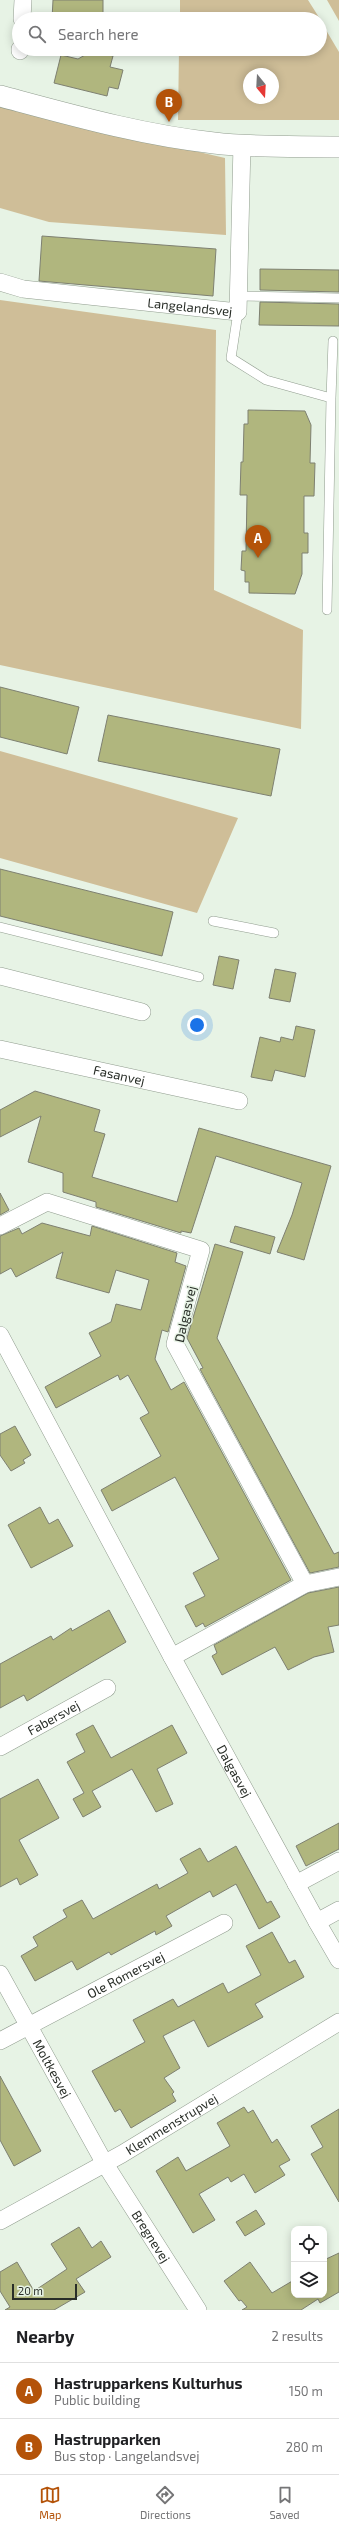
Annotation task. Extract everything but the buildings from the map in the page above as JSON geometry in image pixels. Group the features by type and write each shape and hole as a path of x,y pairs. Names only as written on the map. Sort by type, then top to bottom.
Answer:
{"street":[{"path":"22,12 23,0"},
{"path":"0,96 117,127 215,144 339,147"},
{"name":"Langelandsvej","path":"0,282 23,289 238,304 242,144"},
{"path":"0,976 142,1012"},
{"name":"Fasanvej","path":"0,1049 239,1101"},
{"name":"Dalgasvej","path":"0,1226 47,1202 201,1250 175,1344 305,1584"},
{"name":"Dalgasvej","path":"0,1335 172,1658 339,1960"},
{"path":"172,1658 305,1584 339,1577"},
{"name":"Fabersvej","path":"0,1747 107,1688"},
{"path":"296,1884 339,1861"},
{"path":"317,1922 339,1910"},
{"name":"Ole Rømersvej","path":"0,2041 224,1923"},
{"name":"Moltkesvej","path":"0,1974 27,2026 105,2164"},
{"name":"Klemmenstrupvej","path":"0,2221 105,2164 339,2022"},
{"name":"Bregnevej","path":"105,2164 198,2310"}],"lane":[{"path":"331,398 266,380 230,358 238,304 338,298"},
{"path":"327,610 333,342"},
{"path":"213,921 274,934"},
{"path":"0,927 199,977"}],"shaded area":[{"path":"180,0 308,0 316,12 180,12"},
{"path":"327,0 339,0 339,21"},
{"path":"327,32 339,52 339,120 178,120 179,56 327,56"},
{"path":"0,106 225,158 226,235 49,222 0,208"},
{"path":"0,300 216,330 214,590 303,630 301,729 0,665"},
{"path":"0,751 238,818 197,913 0,858"}],"place":[{"name":"Hastrupparken","path":"169,122"},
{"name":"Hastrupparkens Kulturhus","path":"258,558"}]}
